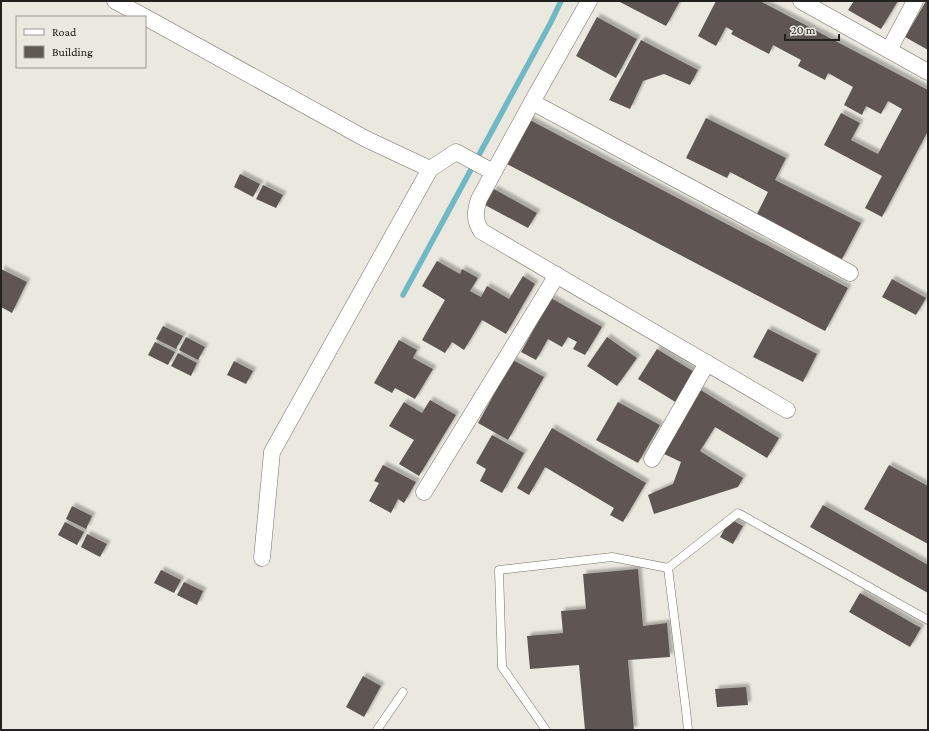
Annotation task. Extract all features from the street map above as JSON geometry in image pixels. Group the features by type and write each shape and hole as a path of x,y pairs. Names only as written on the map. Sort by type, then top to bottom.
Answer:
{"street":[{"path":"115,1 143,16"},
{"path":"589,1 493,172 477,204 475,217 477,225 481,231 787,410"},
{"path":"801,1 928,72"},
{"path":"889,50 915,1"},
{"path":"146,18 366,139 430,169"},
{"path":"532,102 850,273"},
{"path":"262,558 272,452 430,169 456,152 493,172"},
{"path":"424,492 557,275"},
{"path":"652,459 707,363"}],"lane":[{"path":"668,568 738,513 928,620"},
{"path":"546,730 502,667 499,570 612,556 668,568"},
{"path":"668,568 688,730"},
{"path":"377,730 403,692"}],"building":[{"path":"618,1 680,1 666,26"},
{"path":"716,1 760,1 928,90 928,131 882,217 865,208 882,176 824,145 841,113 860,123 851,140 878,154 902,109 888,101 881,114 866,106 862,115 844,105 853,87 828,73 825,80 798,66 801,60 773,45 769,54 731,34 733,31 726,27 716,46 698,36"},
{"path":"854,1 898,1 881,29 848,10"},
{"path":"926,1 928,1 928,50 905,37"},
{"path":"597,17 637,39 616,78 576,56"},
{"path":"641,40 698,70 690,85 664,74 643,81 630,109 609,100"},
{"path":"706,118 786,158 775,180 861,223 841,261 755,218 768,192 730,172 727,178 686,158"},
{"path":"528,119 848,288 825,331 505,163"},
{"path":"240,174 260,184 253,197 234,187"},
{"path":"263,185 283,195 276,208 256,199"},
{"path":"494,189 537,213 528,228 485,205"},
{"path":"437,261 460,274 462,269 478,278 470,291 481,297 487,286 509,299 523,276 535,284 506,334 482,320 464,350 452,342 445,353 422,340 445,300 422,286"},
{"path":"1,269 27,282 12,313 1,307"},
{"path":"892,279 926,298 916,315 882,297"},
{"path":"551,298 602,327 585,355 573,349 577,342 568,337 562,347 548,339 536,360 521,352"},
{"path":"163,326 183,336 176,349 156,339"},
{"path":"768,329 817,354 803,382 753,357"},
{"path":"186,337 205,347 198,360 179,350"},
{"path":"607,337 637,358 617,386 587,366"},
{"path":"399,340 417,350 413,358 433,369 415,399 395,388 392,393 374,383"},
{"path":"155,342 175,352 168,365 148,355"},
{"path":"657,349 696,373 677,403 638,379"},
{"path":"178,353 197,363 191,376 171,366"},
{"path":"513,360 544,377 508,440 478,423"},
{"path":"234,361 253,371 246,384 227,375"},
{"path":"699,389 779,438 767,458 715,427 700,451 743,478 738,487 654,514 648,495 673,484 681,462 660,452"},
{"path":"430,400 456,415 419,476 399,464 414,440 389,426 404,402 422,413"},
{"path":"618,402 660,425 638,463 596,440"},
{"path":"552,428 646,483 623,522 610,515 614,508 545,467 529,495 517,488"},
{"path":"492,435 524,453 502,493 480,481 486,469 476,463"},
{"path":"383,465 416,482 404,503 398,499 391,513 369,501 379,483 374,481"},
{"path":"889,465 928,486 928,544 864,509"},
{"path":"823,505 928,565 928,593 810,527"},
{"path":"72,506 92,516 86,529 66,519"},
{"path":"730,519 743,526 733,544 720,537"},
{"path":"65,522 84,532 77,545 58,535"},
{"path":"87,534 107,544 100,557 81,547"},
{"path":"638,569 643,626 667,623 670,657 628,660 634,730 585,730 579,665 530,669 527,636 563,633 561,611 586,609 583,574"},
{"path":"161,570 181,580 174,593 154,583"},
{"path":"184,582 203,591 197,605 177,595"},
{"path":"860,593 921,628 910,647 849,612"},
{"path":"363,676 381,686 364,717 346,707"},
{"path":"746,687 748,705 717,707 715,689"}],"waterway":[{"path":"403,295 561,1"}]}
